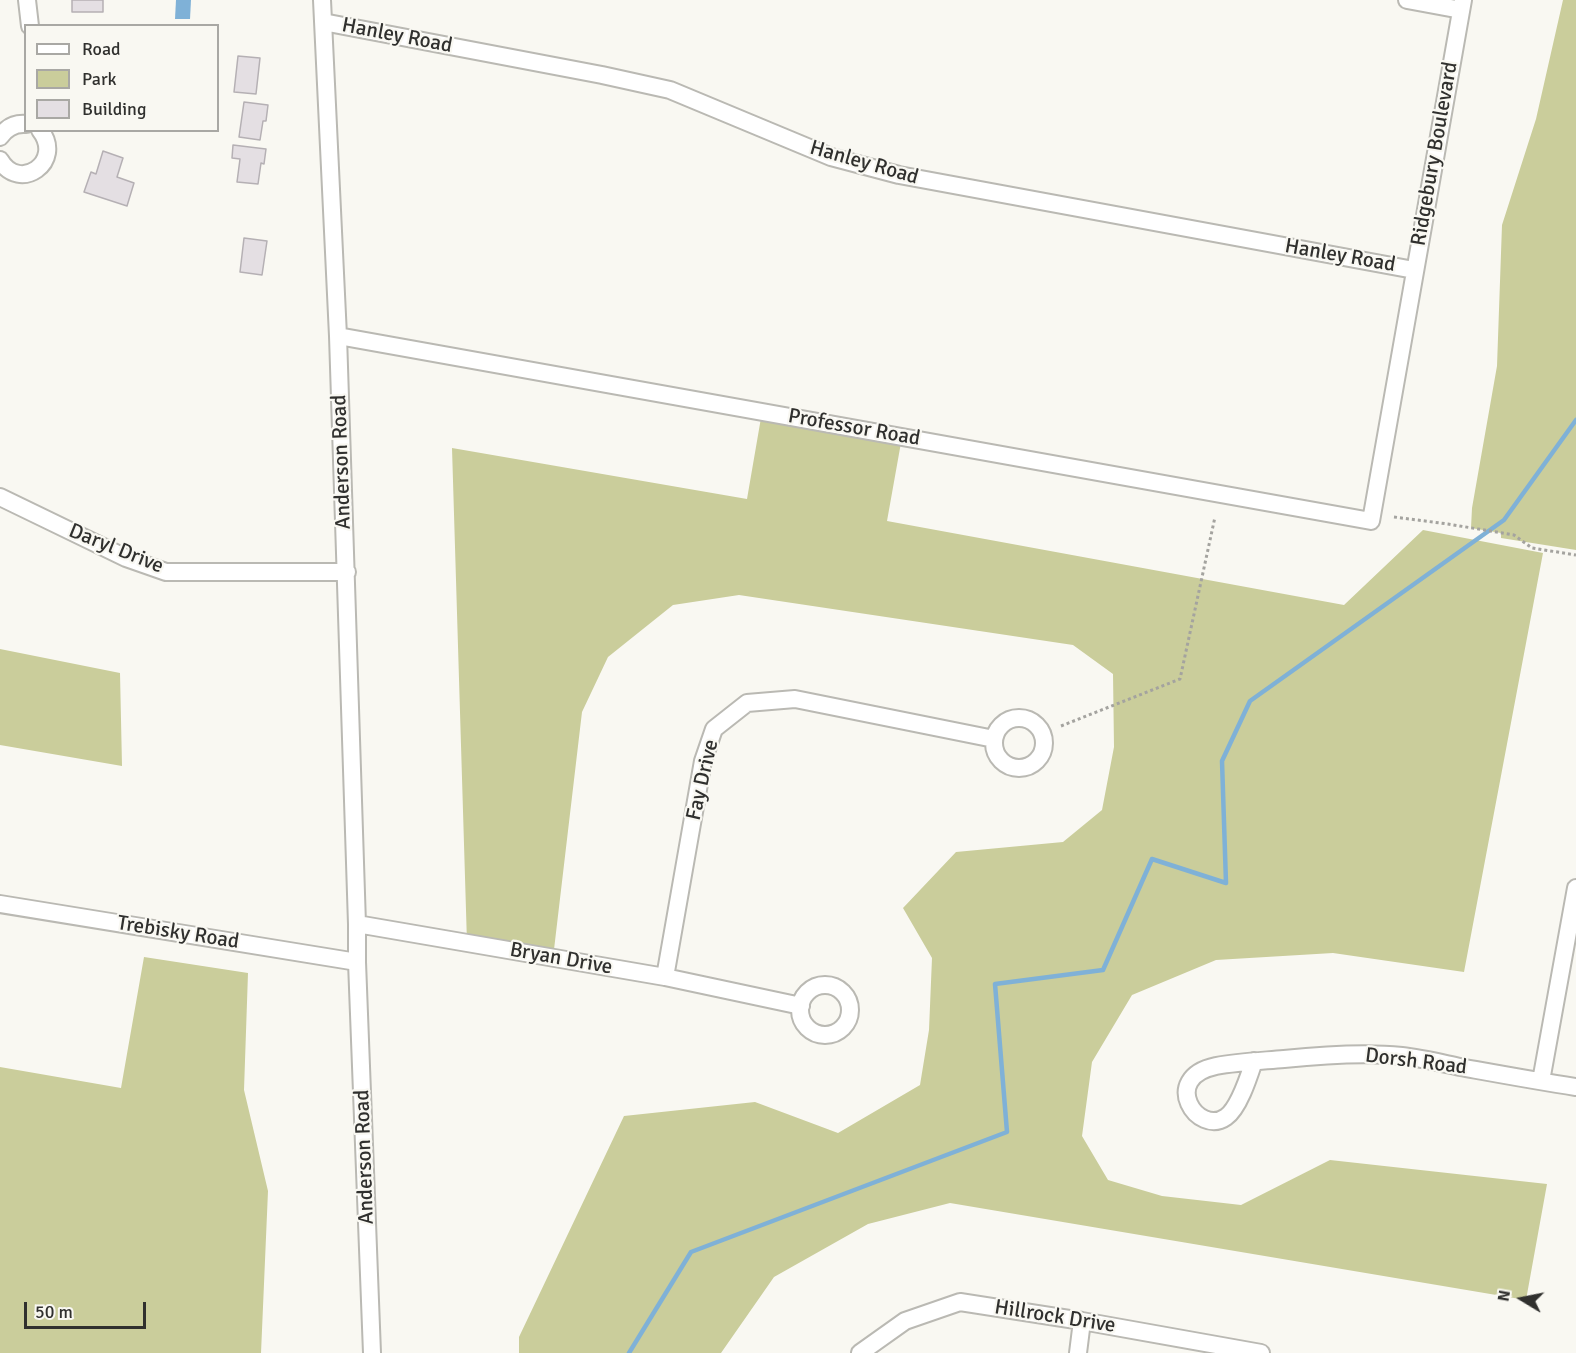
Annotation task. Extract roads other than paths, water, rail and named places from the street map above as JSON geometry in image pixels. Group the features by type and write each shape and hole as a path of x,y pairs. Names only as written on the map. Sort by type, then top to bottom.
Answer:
{"street":[{"path":"27,0 30,24"},
{"name":"Anderson Road","path":"322,0 338,336 357,924"},
{"path":"1407,0 1462,5"},
{"name":"Ridgebury Boulevard","path":"1371,520 1462,5"},
{"name":"Hanley Road","path":"323,22 670,90 831,158 899,175 1414,270"},
{"path":"0,137 6,129 13,125 24,124"},
{"path":"0,160 14,173 22,174 36,170 42,165 48,151 41,132"},
{"name":"Professor Road","path":"338,336 1371,520"},
{"name":"Daryl Drive","path":"0,497 126,558 166,572 346,572"},
{"name":"Fay Drive","path":"665,977 703,761 714,729 747,703 795,699 994,739"},
{"path":"1541,1081 1576,888"},
{"name":"Trebisky Road","path":"0,904 357,962"},
{"path":"357,924 357,962"},
{"name":"Bryan Drive","path":"357,924 665,977 801,1006"},
{"name":"Anderson Road","path":"357,962 372,1353"},
{"name":"Dorsh Road","path":"1254,1061 1327,1055 1401,1056 1576,1087"},
{"name":"Hillrock Drive","path":"860,1353 905,1321 960,1302 1261,1353"},
{"path":"1078,1353 1082,1321"}],"water":[{"path":"176,0 191,0 190,19 175,19"}],"waterway":[{"path":"629,1353 691,1252 1007,1132 995,984 1103,970 1152,859 1226,883 1222,761 1250,701 1504,520 1576,420"}]}
